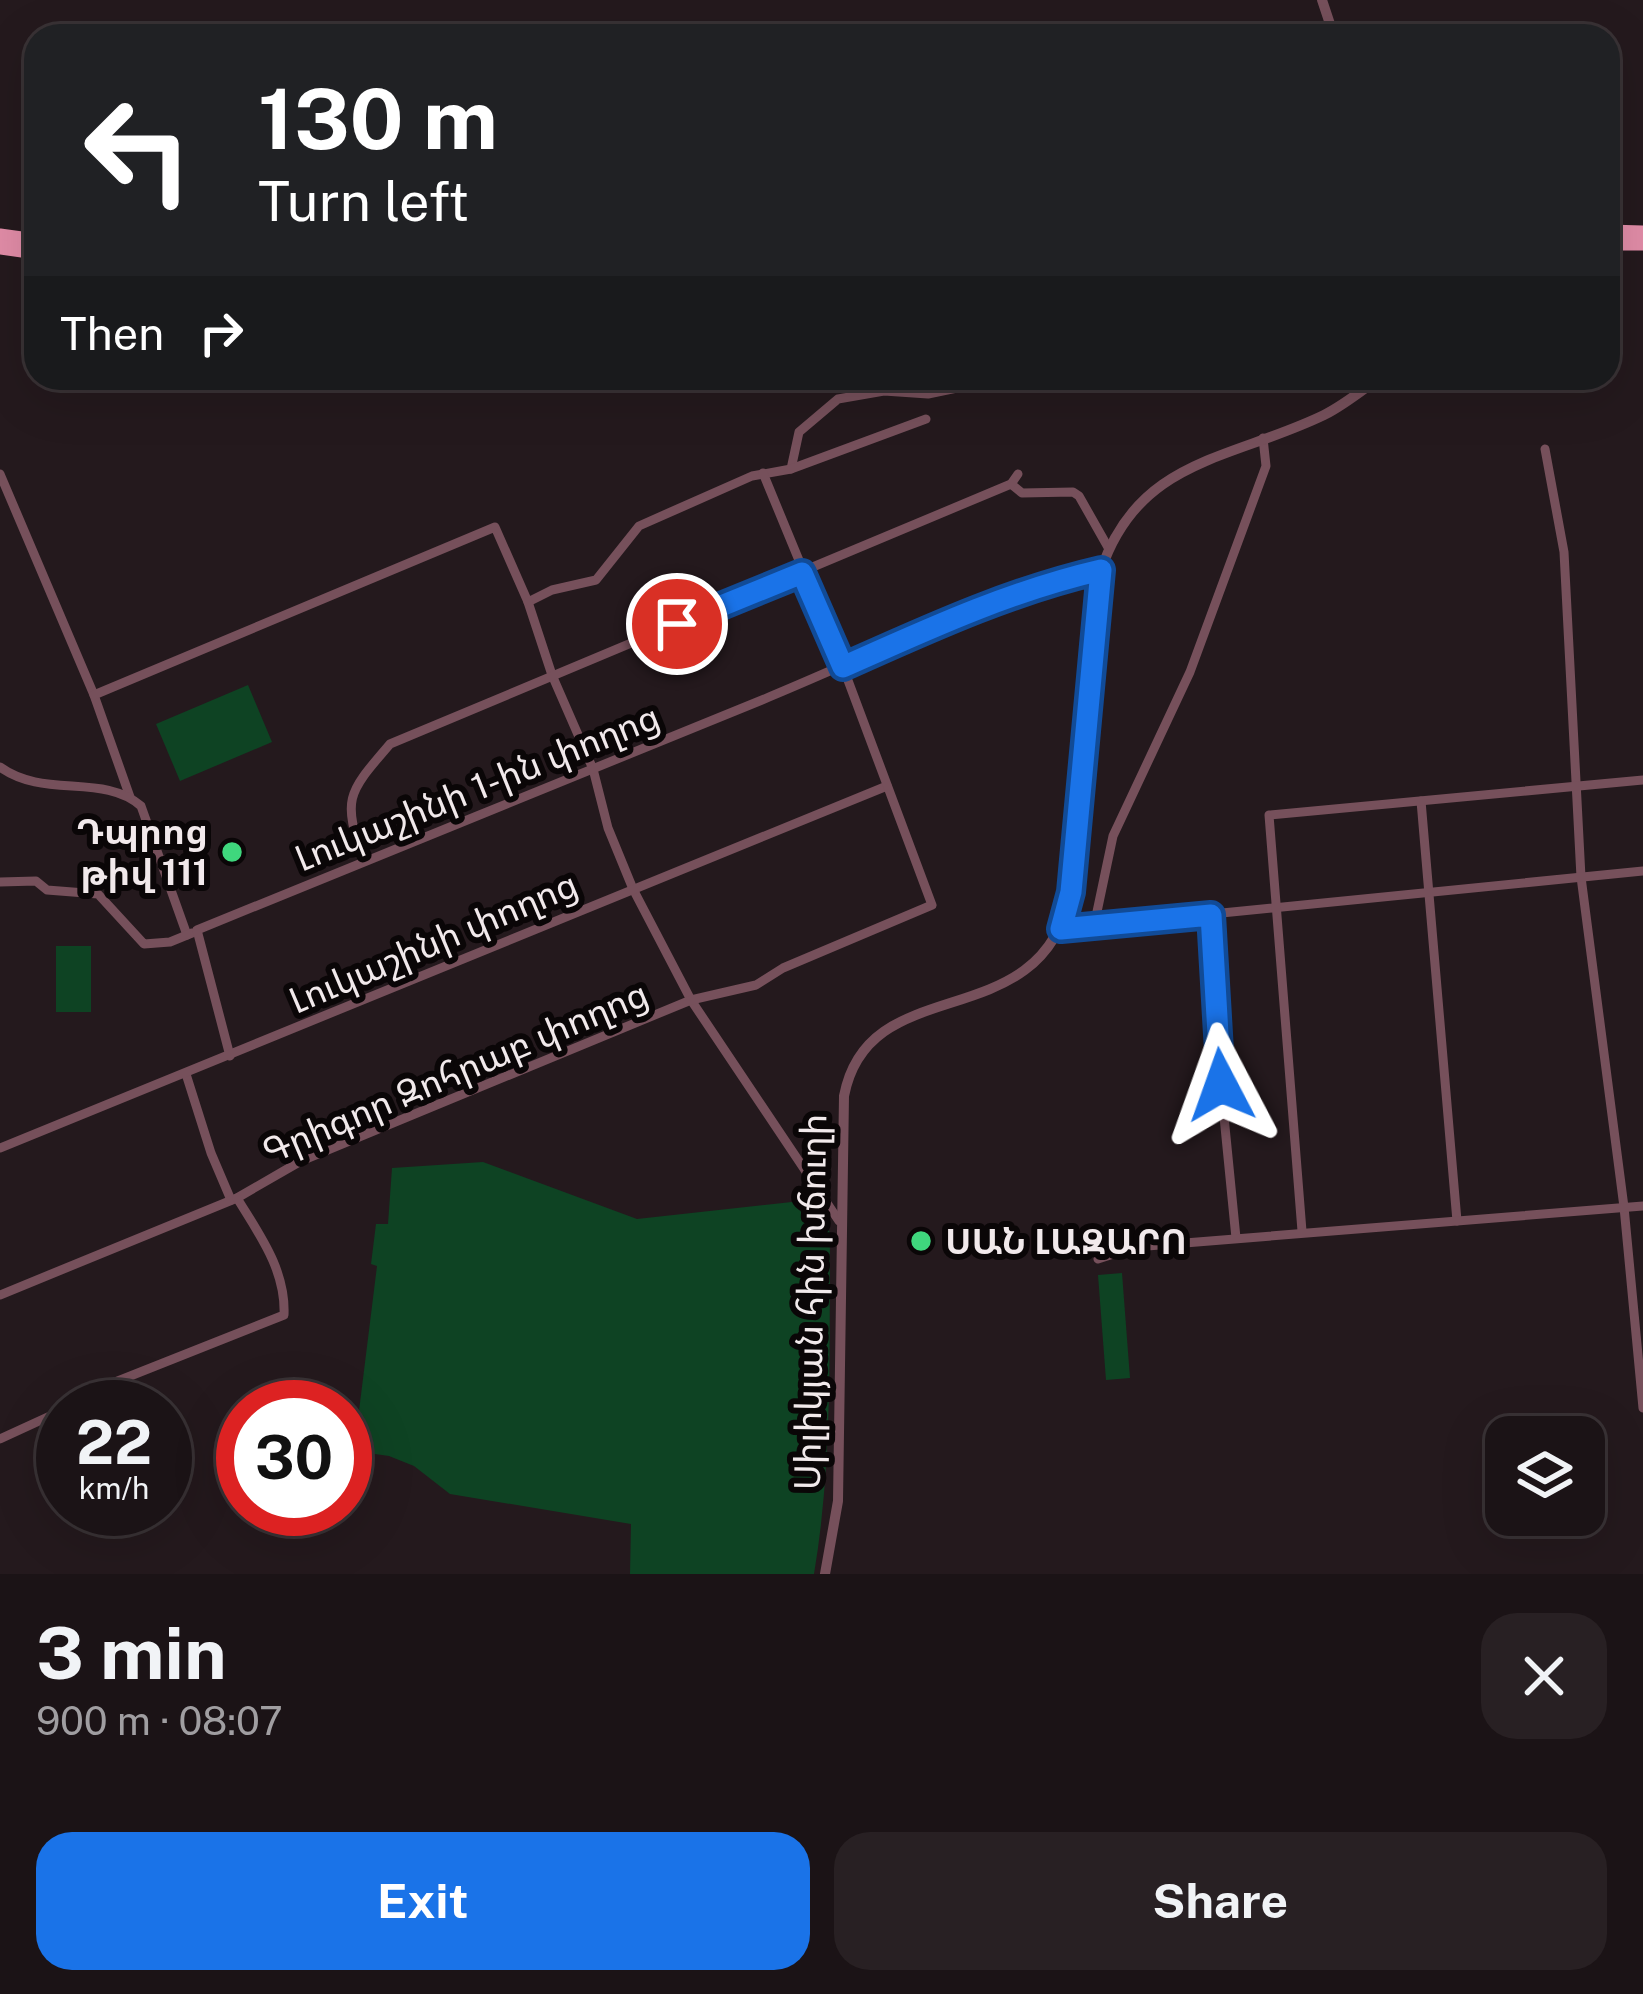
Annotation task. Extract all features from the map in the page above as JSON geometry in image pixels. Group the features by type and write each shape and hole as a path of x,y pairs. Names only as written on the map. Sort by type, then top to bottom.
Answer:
{"street":[{"path":"790,469 799,431 838,399 884,391 957,390"},
{"path":"1361,390 1322,416 1206,461 1148,492 1122,522 1101,570 1071,892 1061,929 1643,871"},
{"path":"528,602 552,590 596,580 639,526 764,473 790,469 926,419"},
{"path":"1094,926 1113,836 1190,671 1266,466 1263,438"},
{"path":"1544,449 1564,552 1581,877 1639,1306 1643,1408"},
{"path":"764,473 887,786"},
{"path":"0,474 94,695 130,797 146,815 192,933 230,1056"},
{"path":"364,861 348,816 352,798 357,782 390,744 1011,484 1018,474"},
{"path":"1011,484 1022,493 1073,492 1079,496 1108,549"},
{"path":"94,695 495,527 593,769 608,828 633,889 691,1000 839,1221"},
{"name":"Լուկաշինի 1-ին փողոց","path":"192,933 843,667 967,611 1101,570"},
{"path":"0,766 51,787 95,788 130,797"},
{"path":"1302,1231 1269,814 1643,780"},
{"name":"Լուկաշինի փողոց","path":"0,1148 887,786"},
{"name":"Գրիգոր Զոհրաբ փողոց","path":"0,1294 234,1199 301,1161 691,1000 756,985 783,968 932,905 887,786"},
{"path":"1421,801 1457,1221"},
{"path":"0,882 36,881 47,890 98,894 144,944 192,933"},
{"path":"1211,915 1217,1046 1236,1238"},
{"name":"Սիլիկյան հին խճուղի","path":"824,1574 838,1501 844,1096 856,1054 885,1029 922,1012 973,998 1023,971 1051,948 1061,929"},
{"path":"120,1380 284,1315 285,1296 271,1254 234,1199 186,1074"},
{"path":"1098,1259 1135,1247 1643,1206"},
{"path":"0,1439 36,1422"}],"green space":[{"path":"248,685 272,742 180,781 156,724"},
{"path":"56,946 91,946 91,1012 56,1012"},
{"path":"483,1162 637,1219 801,1201 819,1209 830,1233 830,1361 824,1490 814,1574 630,1574 631,1524 450,1494 414,1466 372,1454 372,1380 363,1380 377,1266 371,1264 376,1224 388,1224 392,1168"},
{"path":"1122,1273 1130,1378 1106,1380 1098,1275"}],"place":[{"name":"Դպրոց թիվ 111","path":"232,852"},
{"name":"ՍԱՆ ԼԱԶԱՐՈ","path":"921,1241"}],"route":[{"path":"677,624 802,573 843,667 967,611 1101,570 1071,892 1061,929 1211,915 1221,1085"}]}
